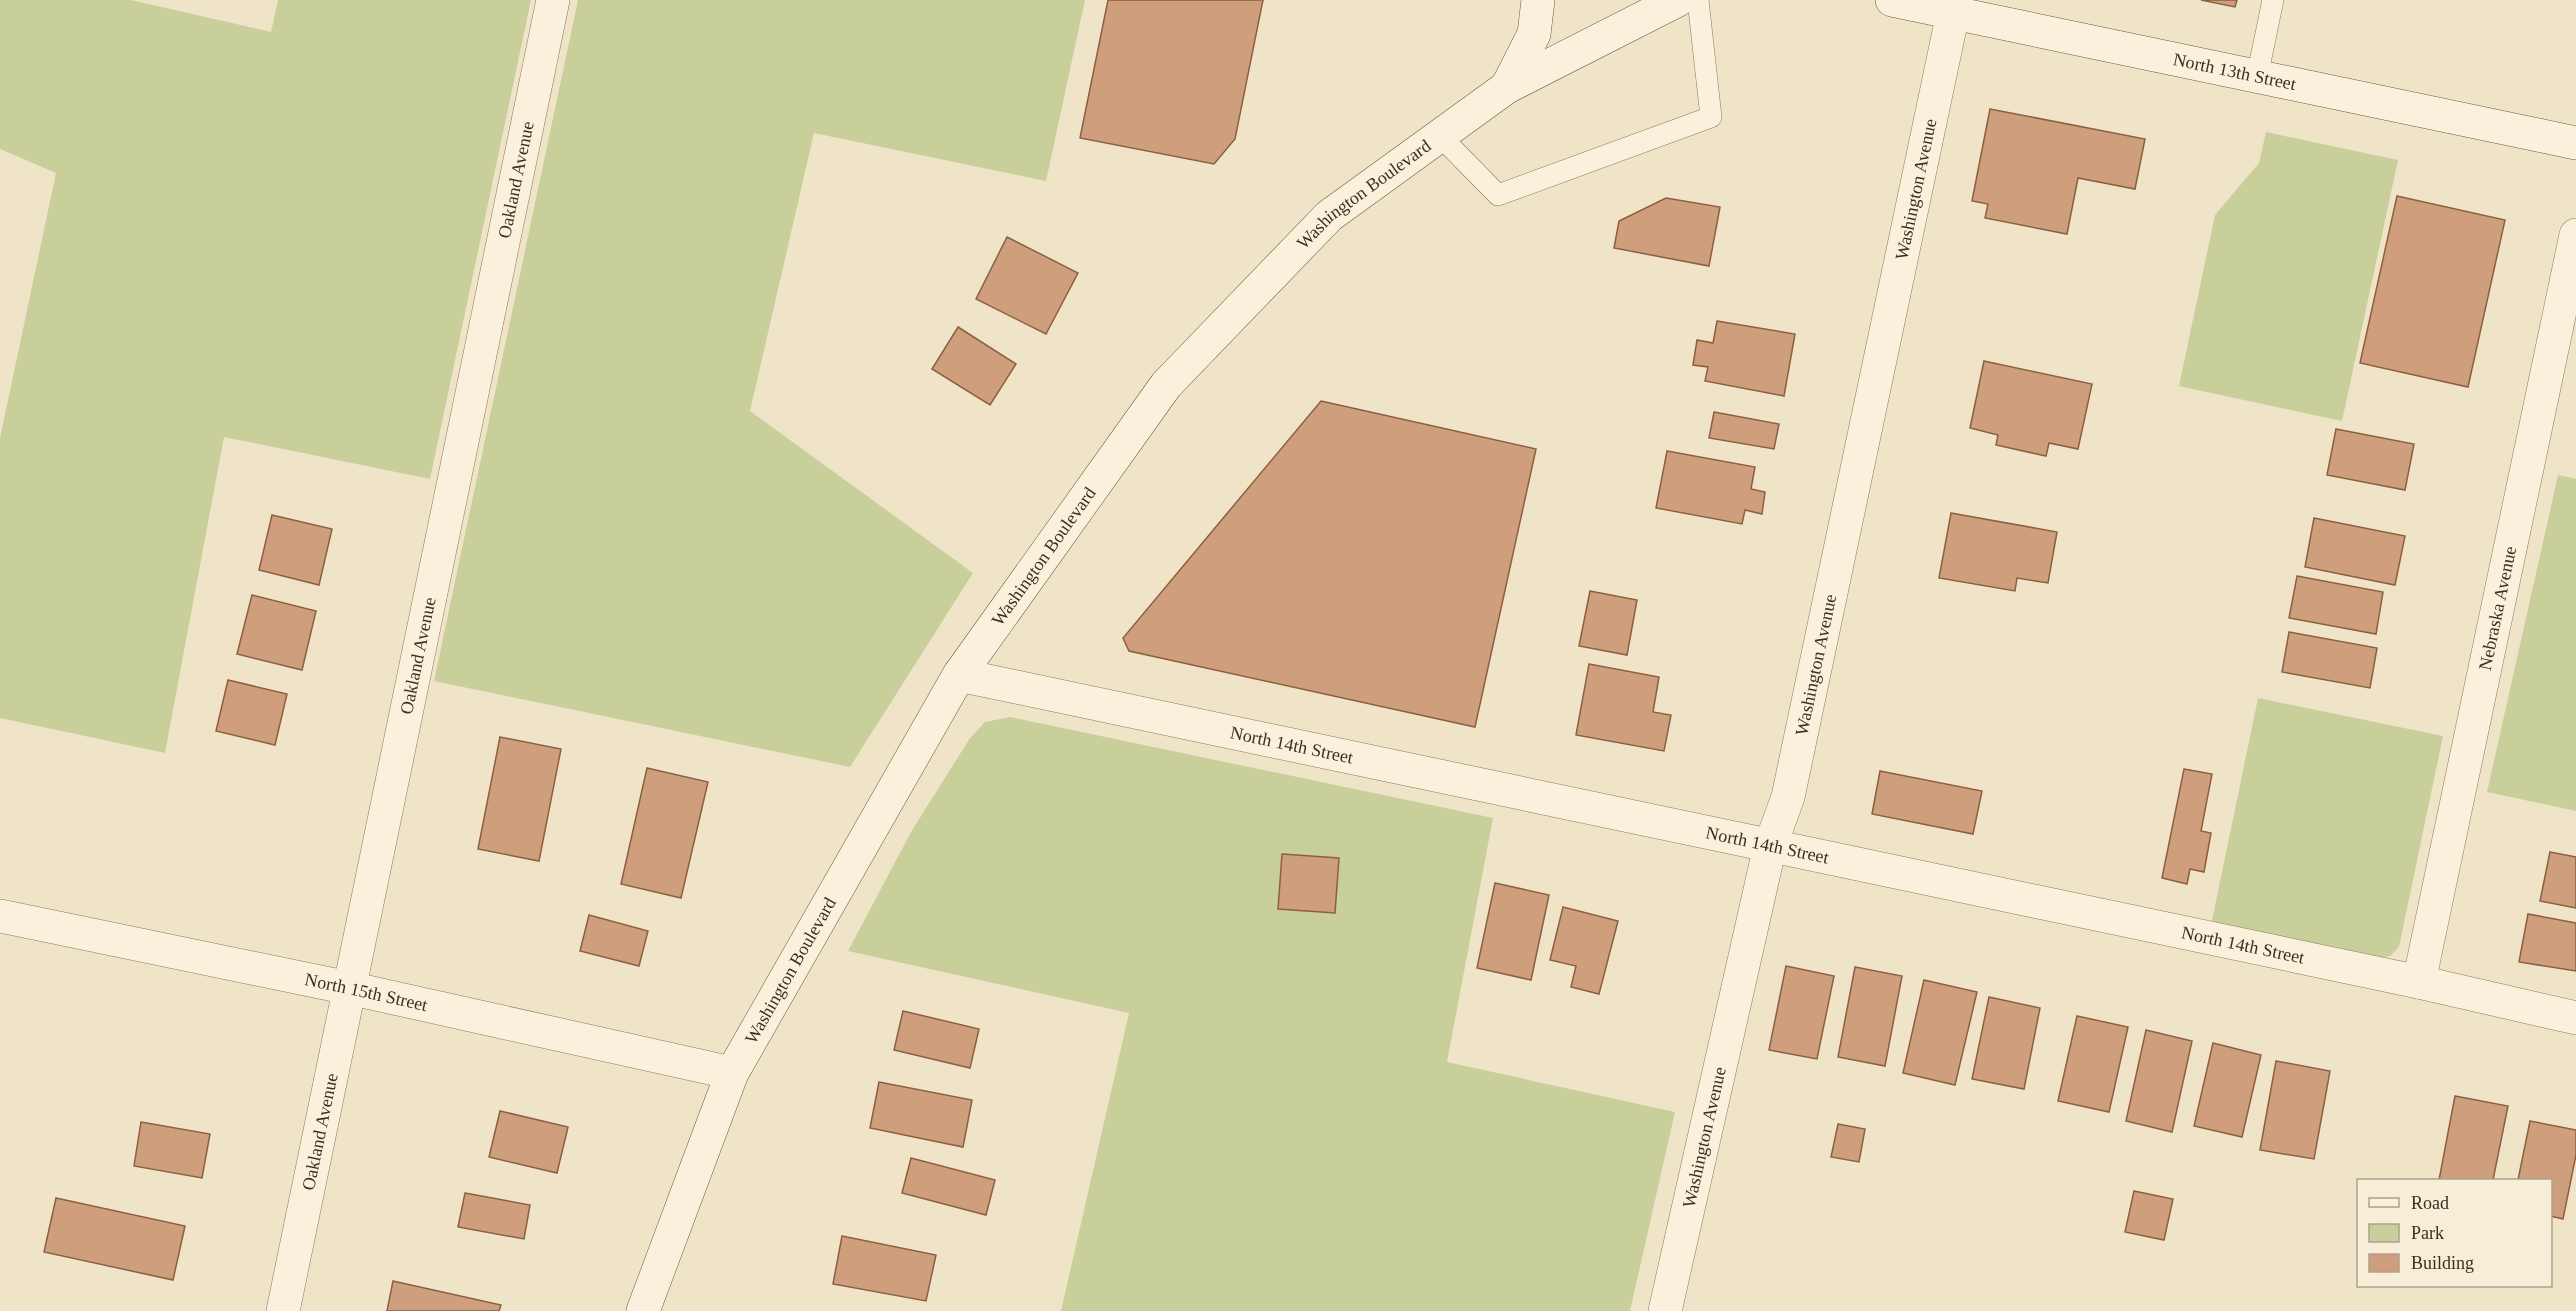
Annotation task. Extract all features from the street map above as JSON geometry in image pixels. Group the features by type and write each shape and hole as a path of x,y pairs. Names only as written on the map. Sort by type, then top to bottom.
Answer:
{"street":[{"name":"Oakland Avenue","path":"283,1311 553,0"},
{"path":"1507,87 1534,34 1538,0"},
{"name":"Washington Boulevard","path":"644,1311 732,1073 959,675 1166,385 1329,216 1507,87 1678,0"},
{"name":"North 13th Street","path":"1892,0 1948,6 2257,76 2576,143"},
{"name":"Washington Avenue","path":"1665,1311 1770,846 1788,797 1948,6"},
{"name":"Nebraska Avenue","path":"2419,982 2576,235"},
{"name":"North 14th Street","path":"959,675 2419,982 2576,1018"},
{"name":"North 15th Street","path":"0,916 349,988 732,1073"}],"lane":[{"path":"1440,135 1498,195 1711,117 1698,0"},
{"path":"2257,76 2273,0"}],"green space":[{"path":"0,0 131,0 271,32 278,0 531,0 430,479 224,437 165,753 0,718 0,438 56,173 0,149"},
{"path":"578,0 1085,0 1046,181 814,133 750,411 973,573 850,767 434,681"},
{"path":"2266,132 2398,160 2342,421 2179,386 2215,215 2259,163"},
{"path":"2558,475 2576,479 2576,811 2487,792"},
{"path":"2258,698 2443,736 2399,947 2390,956 2374,959 2211,925"},
{"path":"1010,717 1493,818 1447,1062 1675,1112 1630,1311 1061,1311 1129,1013 848,951 911,832 970,738 985,722"}],"building":[{"path":"1108,0 1263,0 1235,139 1214,164 1080,138"},
{"path":"2201,0 2237,0 2235,7"},
{"path":"1990,109 2145,139 2135,189 2078,178 2067,234 1985,218 1988,204 1972,201"},
{"path":"2397,196 2505,220 2468,387 2360,363"},
{"path":"1666,198 1720,207 1709,266 1614,248 1619,221"},
{"path":"1007,237 1078,273 1046,334 976,299"},
{"path":"1717,321 1795,334 1784,396 1705,381 1708,367 1693,365 1697,340 1713,343"},
{"path":"958,327 1016,364 990,405 932,369"},
{"path":"1984,361 2092,384 2078,449 2049,443 2046,456 1996,445 1998,435 1970,428"},
{"path":"1321,401 1536,449 1475,727 1129,651 1123,638"},
{"path":"1714,412 1779,424 1774,449 1709,438"},
{"path":"2336,429 2414,444 2405,490 2327,475"},
{"path":"1667,451 1755,467 1751,489 1765,492 1762,514 1745,510 1742,524 1656,508"},
{"path":"1951,513 2057,532 2048,583 2017,578 2015,591 1939,578"},
{"path":"272,515 332,529 319,585 259,570"},
{"path":"2314,518 2405,536 2395,585 2305,567"},
{"path":"2297,576 2383,592 2376,634 2289,618"},
{"path":"1590,591 1637,600 1627,655 1579,646"},
{"path":"252,595 316,611 302,670 237,654"},
{"path":"2289,632 2377,648 2370,688 2282,672"},
{"path":"1589,664 1659,677 1653,712 1671,715 1664,751 1576,735"},
{"path":"228,680 287,694 275,745 216,731"},
{"path":"500,737 561,749 539,861 478,849"},
{"path":"647,768 708,782 681,898 621,884"},
{"path":"2184,769 2212,774 2201,831 2211,833 2204,872 2190,869 2187,884 2162,878"},
{"path":"1880,771 1982,791 1973,834 1872,814"},
{"path":"2550,852 2576,857 2576,908 2540,901"},
{"path":"1282,854 1339,858 1335,913 1278,909"},
{"path":"1495,883 1549,895 1531,980 1477,968"},
{"path":"1563,907 1618,921 1599,994 1571,987 1576,966 1550,960"},
{"path":"2528,914 2576,923 2576,971 2519,962"},
{"path":"589,915 648,931 639,966 580,951"},
{"path":"1786,966 1834,976 1817,1059 1769,1050"},
{"path":"1855,967 1902,976 1885,1066 1838,1057"},
{"path":"1924,980 1977,992 1955,1085 1903,1073"},
{"path":"1989,997 2040,1008 2024,1089 1972,1079"},
{"path":"903,1011 979,1029 970,1068 894,1050"},
{"path":"2077,1016 2128,1027 2109,1112 2058,1101"},
{"path":"2146,1030 2192,1041 2172,1132 2126,1121"},
{"path":"2213,1043 2261,1055 2242,1137 2194,1126"},
{"path":"2276,1061 2330,1071 2314,1159 2260,1150"},
{"path":"879,1082 972,1100 963,1147 870,1128"},
{"path":"2455,1096 2508,1106 2493,1179 2439,1179"},
{"path":"500,1111 568,1127 557,1173 489,1157"},
{"path":"2530,1121 2576,1130 2576,1155 2563,1219 2552,1216 2552,1179 2518,1179"},
{"path":"141,1122 210,1134 202,1178 134,1166"},
{"path":"1838,1124 1865,1129 1859,1162 1831,1157"},
{"path":"911,1158 995,1180 986,1215 902,1193"},
{"path":"2134,1191 2173,1199 2164,1240 2125,1232"},
{"path":"465,1193 530,1205 524,1239 458,1227"},
{"path":"56,1198 185,1226 173,1280 44,1252"},
{"path":"842,1236 936,1255 926,1301 833,1284"},
{"path":"393,1281 501,1305 499,1311 387,1311"}]}
